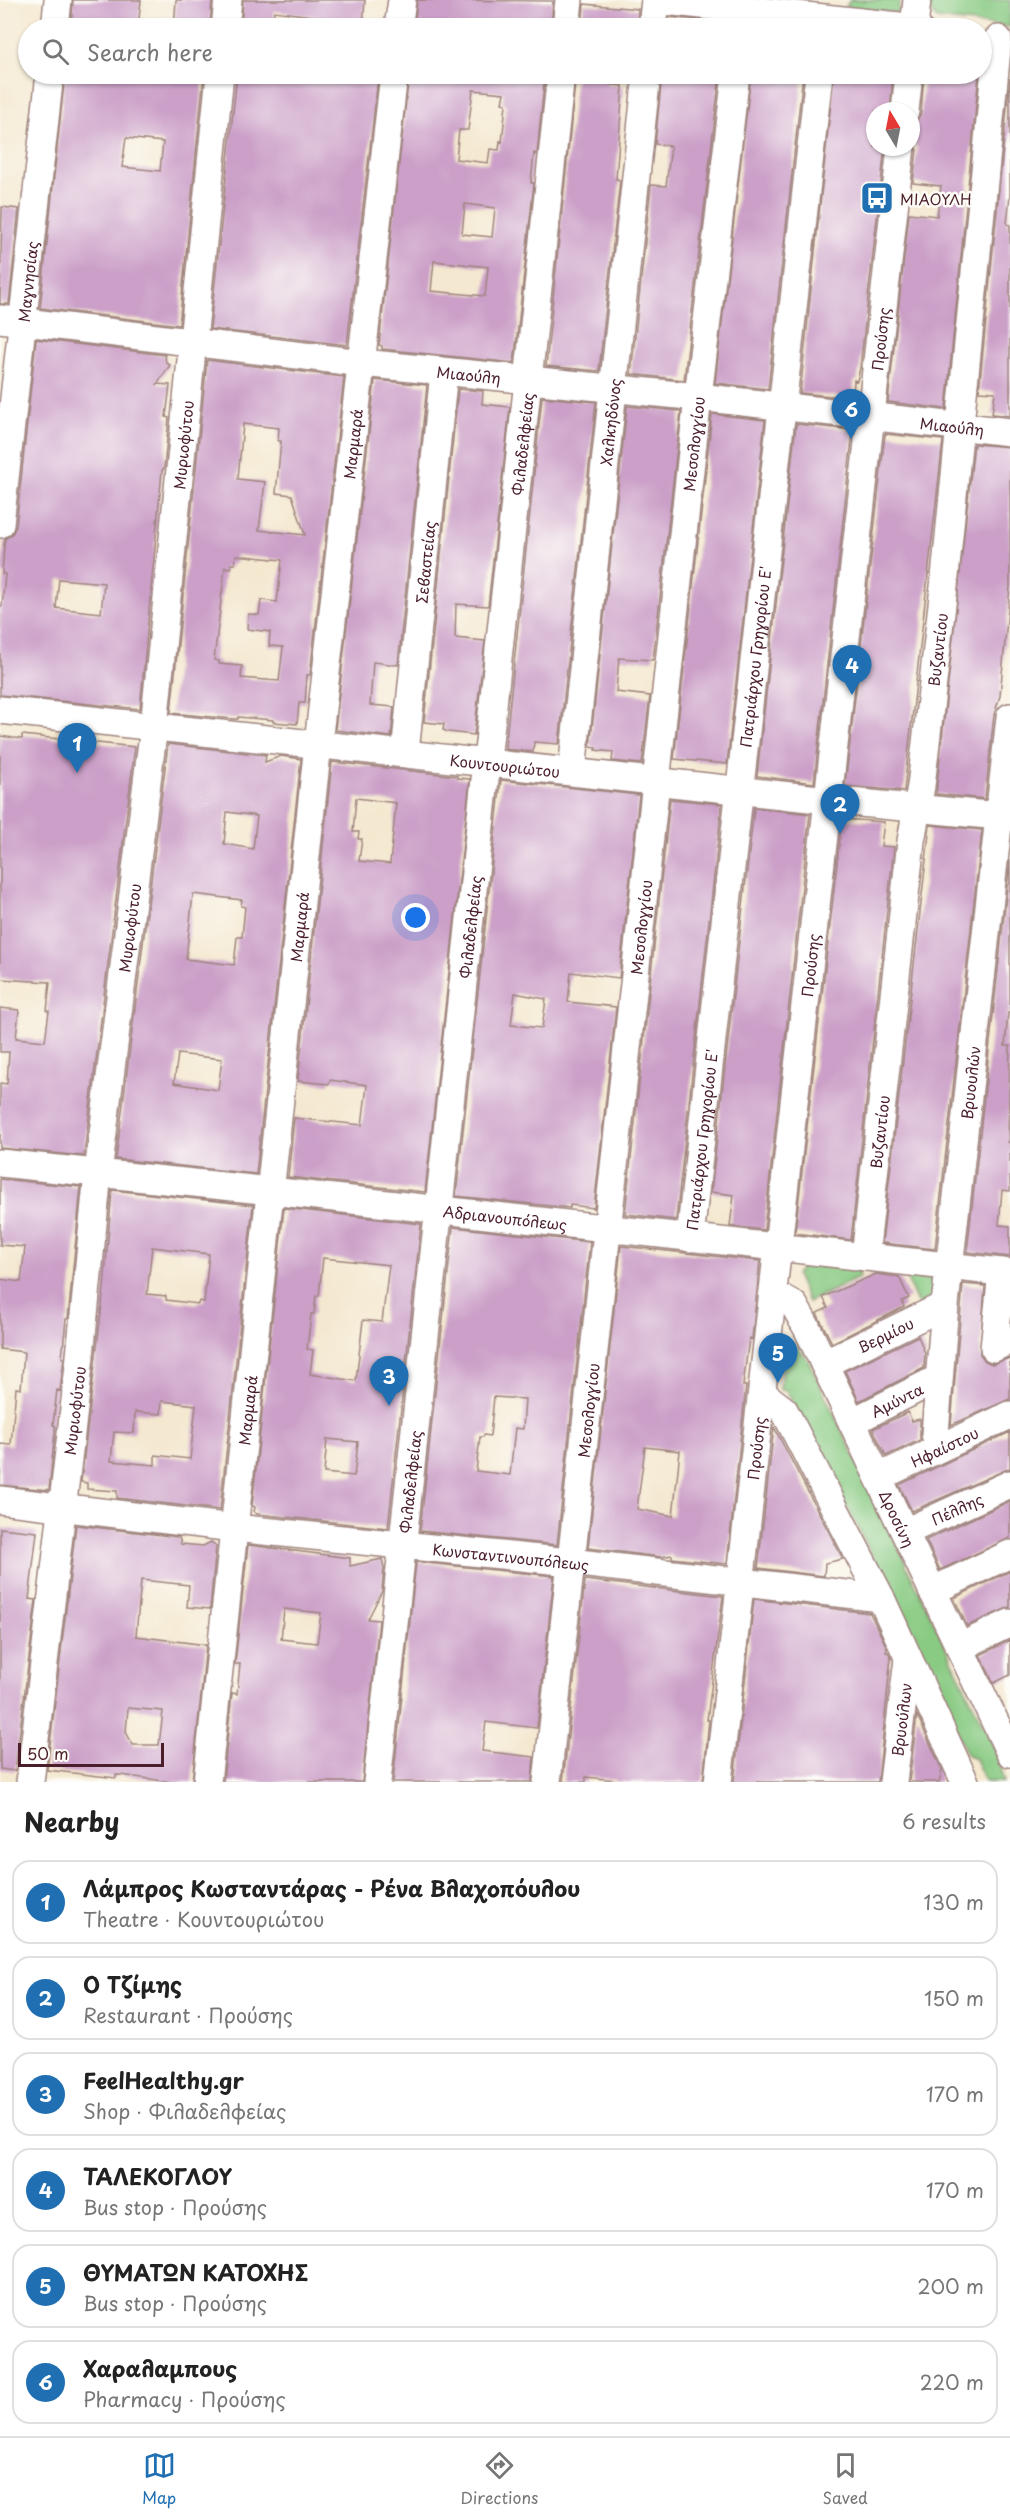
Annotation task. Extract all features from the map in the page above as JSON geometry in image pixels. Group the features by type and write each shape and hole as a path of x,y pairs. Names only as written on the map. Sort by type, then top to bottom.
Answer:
{"street":[{"path":"56,18 58,0"},
{"path":"226,18 228,0"},
{"path":"400,18 402,0"},
{"path":"567,18 569,0"},
{"path":"653,18 655,0 734,18"},
{"path":"916,18 917,0"},
{"name":"Βυζαντίου","path":"992,80 996,39"},
{"name":"Μαγνησίας","path":"0,524 11,320 48,84"},
{"name":"Μυριοφύτου","path":"30,1782 79,1365 98,1173 154,726 219,84"},
{"name":"Μαρμαρά","path":"207,1782 318,744 393,84"},
{"name":"Φιλαδελφείας","path":"376,1782 489,762 560,84"},
{"name":"Χαλκηδόνος","path":"572,771 646,84"},
{"name":"Μεσολογγίου","path":"547,1782 698,397 735,84"},
{"name":"Πατριάρχου Γρηγορίου Ε'","path":"690,1238 818,84"},
{"path":"906,102 908,84"},
{"name":"Βυζαντίου","path":"865,1257 911,841 918,808 944,587 992,84"},
{"name":"Προύσης","path":"718,1782 900,156"},
{"name":"Μιαούλη","path":"11,320 362,363 1010,432"},
{"name":"Σεβαστείας","path":"405,753 444,372"},
{"name":"Κουντουριώτου","path":"0,710 828,800 1005,817"},
{"name":"Βρυουλών","path":"940,1448 935,1434 945,1305 1005,817 1010,717"},
{"name":"Αδριανουπόλεως","path":"0,1163 438,1209 1006,1273"},
{"path":"1006,1273 994,1348 1010,1340"},
{"name":"Δροσίνη","path":"774,1294 797,1309 960,1647 999,1700 1010,1753"},
{"name":"Βερμίου","path":"824,1364 945,1305"},
{"name":"Αμύντα","path":"852,1422 939,1378"},
{"path":"762,1392 784,1410 881,1598 964,1782"},
{"name":"Ηφαίστου","path":"879,1477 1010,1415"},
{"name":"Πέλλης","path":"905,1532 1010,1484"},
{"name":"Κωνσταντινουπόλεως","path":"0,1500 234,1528 570,1562 881,1598"},
{"path":"932,1591 1010,1554"},
{"path":"960,1647 1010,1623"},
{"name":"Βρυούλων","path":"893,1782 908,1658"}],"green space":[{"path":"850,0 900,0 898,13 846,7"},
{"path":"931,0 1010,0 1010,27 992,25 992,18 936,18 930,11"},
{"path":"803,1265 858,1270 860,1277 808,1302 796,1275"},
{"path":"906,1277 939,1280 939,1301 920,1309"},
{"path":"794,1344 807,1358 995,1750 1004,1782 985,1782 975,1759 968,1756 883,1576 786,1390 780,1390 784,1345"}],"building":[{"path":"73,0 141,0 139,18 72,18"},
{"path":"176,0 212,0 211,18 175,18"},
{"path":"243,0 365,0 364,18 319,18 274,11 274,18 242,18"},
{"path":"417,0 553,1 552,18 415,18"},
{"path":"584,4 638,9 638,18 583,18"},
{"path":"1010,78 1010,195 1007,224 1010,225 1010,416 992,414 995,392 979,391"},
{"path":"64,84 203,84 179,325 40,308","holes":["126,138 163,142 160,171 122,167"]},
{"path":"236,84 377,84 347,345 210,329"},
{"path":"408,84 544,84 537,154 534,153 531,183 534,183 514,363 382,349 379,345","holes":["473,90 504,93 502,103 506,104 499,150 490,149 488,163 456,159 459,130 468,130","465,204 495,208 492,237 462,234","434,261 488,267 485,296 431,291"]},
{"path":"575,84 623,86 616,179 620,180 599,371 546,366"},
{"path":"661,84 719,84 684,380 631,374 651,185 666,186 671,146 655,144"},
{"path":"750,84 802,84 768,389 715,383"},
{"path":"833,84 892,84 891,102 866,102 866,156 884,156 860,368 857,381 854,380 853,398 800,393"},
{"path":"923,84 978,84 946,409 888,402 909,213 937,216 941,186 913,183 916,156 920,156 920,115"},
{"path":"2,207 19,209 9,304 0,304"},
{"path":"36,339 165,355 166,363 170,365 157,384 170,385 166,417 169,418 140,709 0,695 0,606 2,606 5,574 2,574 4,545 5,539 12,534 16,526","holes":["59,579 104,583 101,613 56,608"]},
{"path":"207,360 344,377 310,675 307,675 305,703 299,703 297,724 273,722 273,720 171,713","holes":["243,424 279,428 278,441 281,441 276,493 292,495 305,535 259,530 265,482 238,479","236,555 282,560 277,602 261,600 259,615 248,614 247,629 270,632 269,646 283,647 279,681 241,678 242,666 219,664 219,661 214,660 225,567 231,568 231,564 235,564"]},
{"path":"375,380 427,385 398,665 373,662 370,705 394,707 391,737 335,730"},
{"path":"458,389 483,391 482,404 510,407 488,606 456,604 455,638 485,641 474,735 448,732 443,730 444,724 424,722"},
{"path":"542,397 596,402 559,744 534,742 533,752 505,749"},
{"path":"627,406 681,411 653,660 619,658 616,692 650,696 642,764 612,761 613,752 595,750 596,748 590,747"},
{"path":"712,414 765,420 727,764 674,759"},
{"path":"796,424 853,430 814,783 757,776"},
{"path":"885,434 943,440 904,791 845,786"},
{"path":"974,444 1010,447 1010,587 1000,696 994,715 985,799 936,794"},
{"path":"22,735 135,747 84,1156 0,1148 0,1083 7,1084 9,1052 0,1052 0,1008 19,1010 16,1038 45,1041 49,1011 47,1011 50,982 0,979 0,736 22,739"},
{"path":"168,744 266,755 265,762 281,756 301,759 256,1174 116,1159","holes":["227,812 257,816 253,849 224,844","193,894 242,900 241,906 245,907 242,937 237,937 234,965 186,959","178,1054 222,1059 218,1090 174,1083"]},
{"path":"332,762 470,779 425,1192 288,1177 294,1118 362,1125 367,1085 330,1080 329,1084 298,1081","holes":["356,798 396,803 390,864 359,861 362,839 358,839 359,832 353,832"]},
{"path":"501,780 639,795 619,978 571,972 568,1002 616,1007 594,1208 570,1205 570,1208 456,1196","holes":["515,993 546,999 542,1028 511,1025"]},
{"path":"670,799 722,804 676,1220 625,1214"},
{"path":"754,808 810,814 764,1230 730,1226 734,1195 711,1192"},
{"path":"842,819 884,822 881,846 894,847 851,1240 795,1233"},
{"path":"930,825 982,830 935,1249 882,1243"},
{"path":"1010,860 1010,1013 1008,1013 1005,1046 1010,1046 1008,1142 1010,1143 1010,1191 1002,1190 999,1225 1010,1226 1010,1257 967,1252"},
{"path":"0,1179 81,1187 62,1358 64,1358 53,1425 55,1425 55,1431 49,1490 0,1485 1,1444 11,1445 16,1388 21,1389 24,1352 0,1349 0,1279 21,1282 25,1247 0,1245"},
{"path":"112,1190 253,1205 220,1510 117,1498 117,1491 87,1489 87,1483 81,1482 104,1287","holes":["152,1247 209,1254 204,1302 199,1301 198,1304 166,1300 166,1296 147,1294","162,1401 196,1405 190,1459 155,1455 155,1465 111,1461 114,1432 134,1433 135,1412 161,1414"]},
{"path":"284,1208 421,1224 388,1528 257,1514 254,1512 255,1507 252,1506","holes":["323,1258 389,1265 382,1322 363,1320 356,1381 310,1374 313,1350 307,1349 311,1314 314,1314 316,1296 319,1296","327,1439 358,1442 354,1476 324,1473"]},
{"path":"453,1227 590,1242 557,1545 420,1531","holes":["494,1397 525,1399 523,1429 515,1428 510,1475 476,1471 480,1437 490,1436"]},
{"path":"621,1246 760,1261 752,1339 749,1338 743,1386 746,1386 727,1564 672,1558 672,1555 661,1557 588,1548","holes":["645,1447 680,1451 673,1516 637,1509"]},
{"path":"876,1274 899,1277 909,1298 902,1301 904,1307 832,1343 817,1313 828,1308 823,1297"},
{"path":"963,1284 985,1286 980,1354 985,1361 992,1364 1010,1358 1010,1399 951,1425"},
{"path":"918,1336 925,1353 924,1368 859,1401 845,1371"},
{"path":"908,1412 912,1421 920,1419 920,1440 886,1456 873,1429"},
{"path":"774,1427 843,1559 825,1563 824,1576 758,1568"},
{"path":"1010,1432 1010,1468 912,1511 899,1485"},
{"path":"1010,1501 1010,1538 940,1570 926,1540"},
{"path":"76,1525 179,1537 181,1544 203,1546 211,1542 216,1546 210,1609 187,1607 189,1585 141,1580 136,1636 206,1645 192,1782 172,1782 121,1775 116,1775 116,1778 47,1770","holes":["128,1708 163,1711 159,1745 133,1745 126,1732"]},
{"path":"0,1528 37,1532 29,1599 36,1600 15,1771 0,1769"},
{"path":"248,1545 350,1558 350,1566 382,1559 384,1568 382,1591 368,1619 379,1620 362,1782 223,1782 232,1693 237,1694 240,1664 235,1664","holes":["284,1609 321,1613 317,1643 281,1639"]},
{"path":"416,1562 554,1576 537,1728 486,1722 482,1751 534,1757 532,1782 393,1782"},
{"path":"1010,1571 1010,1607 967,1626 954,1598"},
{"path":"585,1580 723,1596 707,1720 709,1720 703,1782 616,1782 616,1780 586,1777 586,1782 563,1782"},
{"path":"754,1599 870,1613 887,1648 886,1652 891,1657 878,1782 734,1782"},
{"path":"1010,1640 1010,1675 994,1683 980,1655"},
{"path":"917,1715 942,1770 939,1782 909,1782"}],"place":[{"name":"ΜΙΑΟΥΛΗ","path":"877,198"},
{"name":"Χαραλαμπους","path":"851,439"},
{"name":"ΤΑΛΕΚΟΓΛΟΥ","path":"852,695"},
{"name":"Λάμπρος Κωσταντάρας - Ρένα Βλαχοπόυλου","path":"77,773"},
{"name":"Ο Τζίμης","path":"840,834"},
{"name":"ΘΥΜΑΤΩΝ ΚΑΤΟΧΗΣ","path":"778,1383"},
{"name":"FeelHealthy.gr","path":"389,1406"}]}
